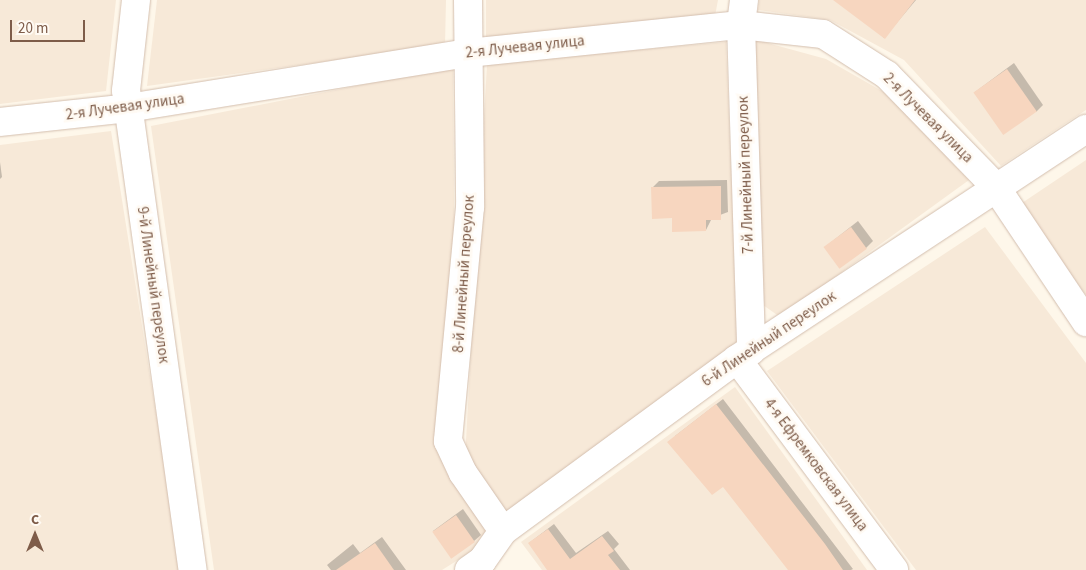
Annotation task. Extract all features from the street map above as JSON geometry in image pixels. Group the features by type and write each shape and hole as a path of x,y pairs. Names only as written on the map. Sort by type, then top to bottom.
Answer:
{"street":[{"name":"9-й Линейный переулок","path":"136,0 126,90 193,570"},
{"name":"8-й Линейный переулок","path":"468,0 470,207 448,441 463,473 503,531"},
{"name":"2-я Лучевая улица","path":"0,122 128,108 468,53 743,12 823,34 887,75 995,186 1086,322"},
{"name":"7-й Линейный переулок","path":"743,12 744,355"},
{"name":"6-й Линейный переулок","path":"479,567 503,531 744,355 995,186 1086,129"},
{"name":"4-я Ефремковская улица","path":"744,355 894,570"}],"shaded area":[{"path":"0,0 116,0 106,91 0,104"},
{"path":"157,0 446,0 445,45 147,86"},
{"path":"486,0 718,0 714,21 486,41"},
{"path":"759,0 1086,0 1086,110 1001,166 904,60 830,20 758,10"},
{"path":"753,39 826,59 887,94 969,180 780,317 759,302"},
{"path":"726,42 738,347 505,515 465,458 487,64"},
{"path":"453,67 455,335 439,448 490,529 477,548 442,570 214,570 151,126"},
{"path":"111,131 181,570 0,570 0,145"},
{"path":"1086,160 1086,295 1019,205"},
{"path":"985,227 1086,363 1086,570 916,570 767,371"},
{"path":"735,387 867,570 542,570 521,542"}],"building":[{"path":"833,0 915,0 885,39"},
{"path":"1007,69 1037,112 1003,135 973,93"},
{"path":"721,186 721,220 706,220 706,231 672,232 672,218 652,219 651,187"},
{"path":"851,227 867,249 839,269 823,247"},
{"path":"716,404 825,544 843,570 788,570 723,487 712,495 667,442"},
{"path":"456,515 475,542 451,559 432,532"},
{"path":"548,529 570,559 602,536 614,551 608,555 620,570 547,570 528,543"},
{"path":"375,543 394,570 336,570"}]}
